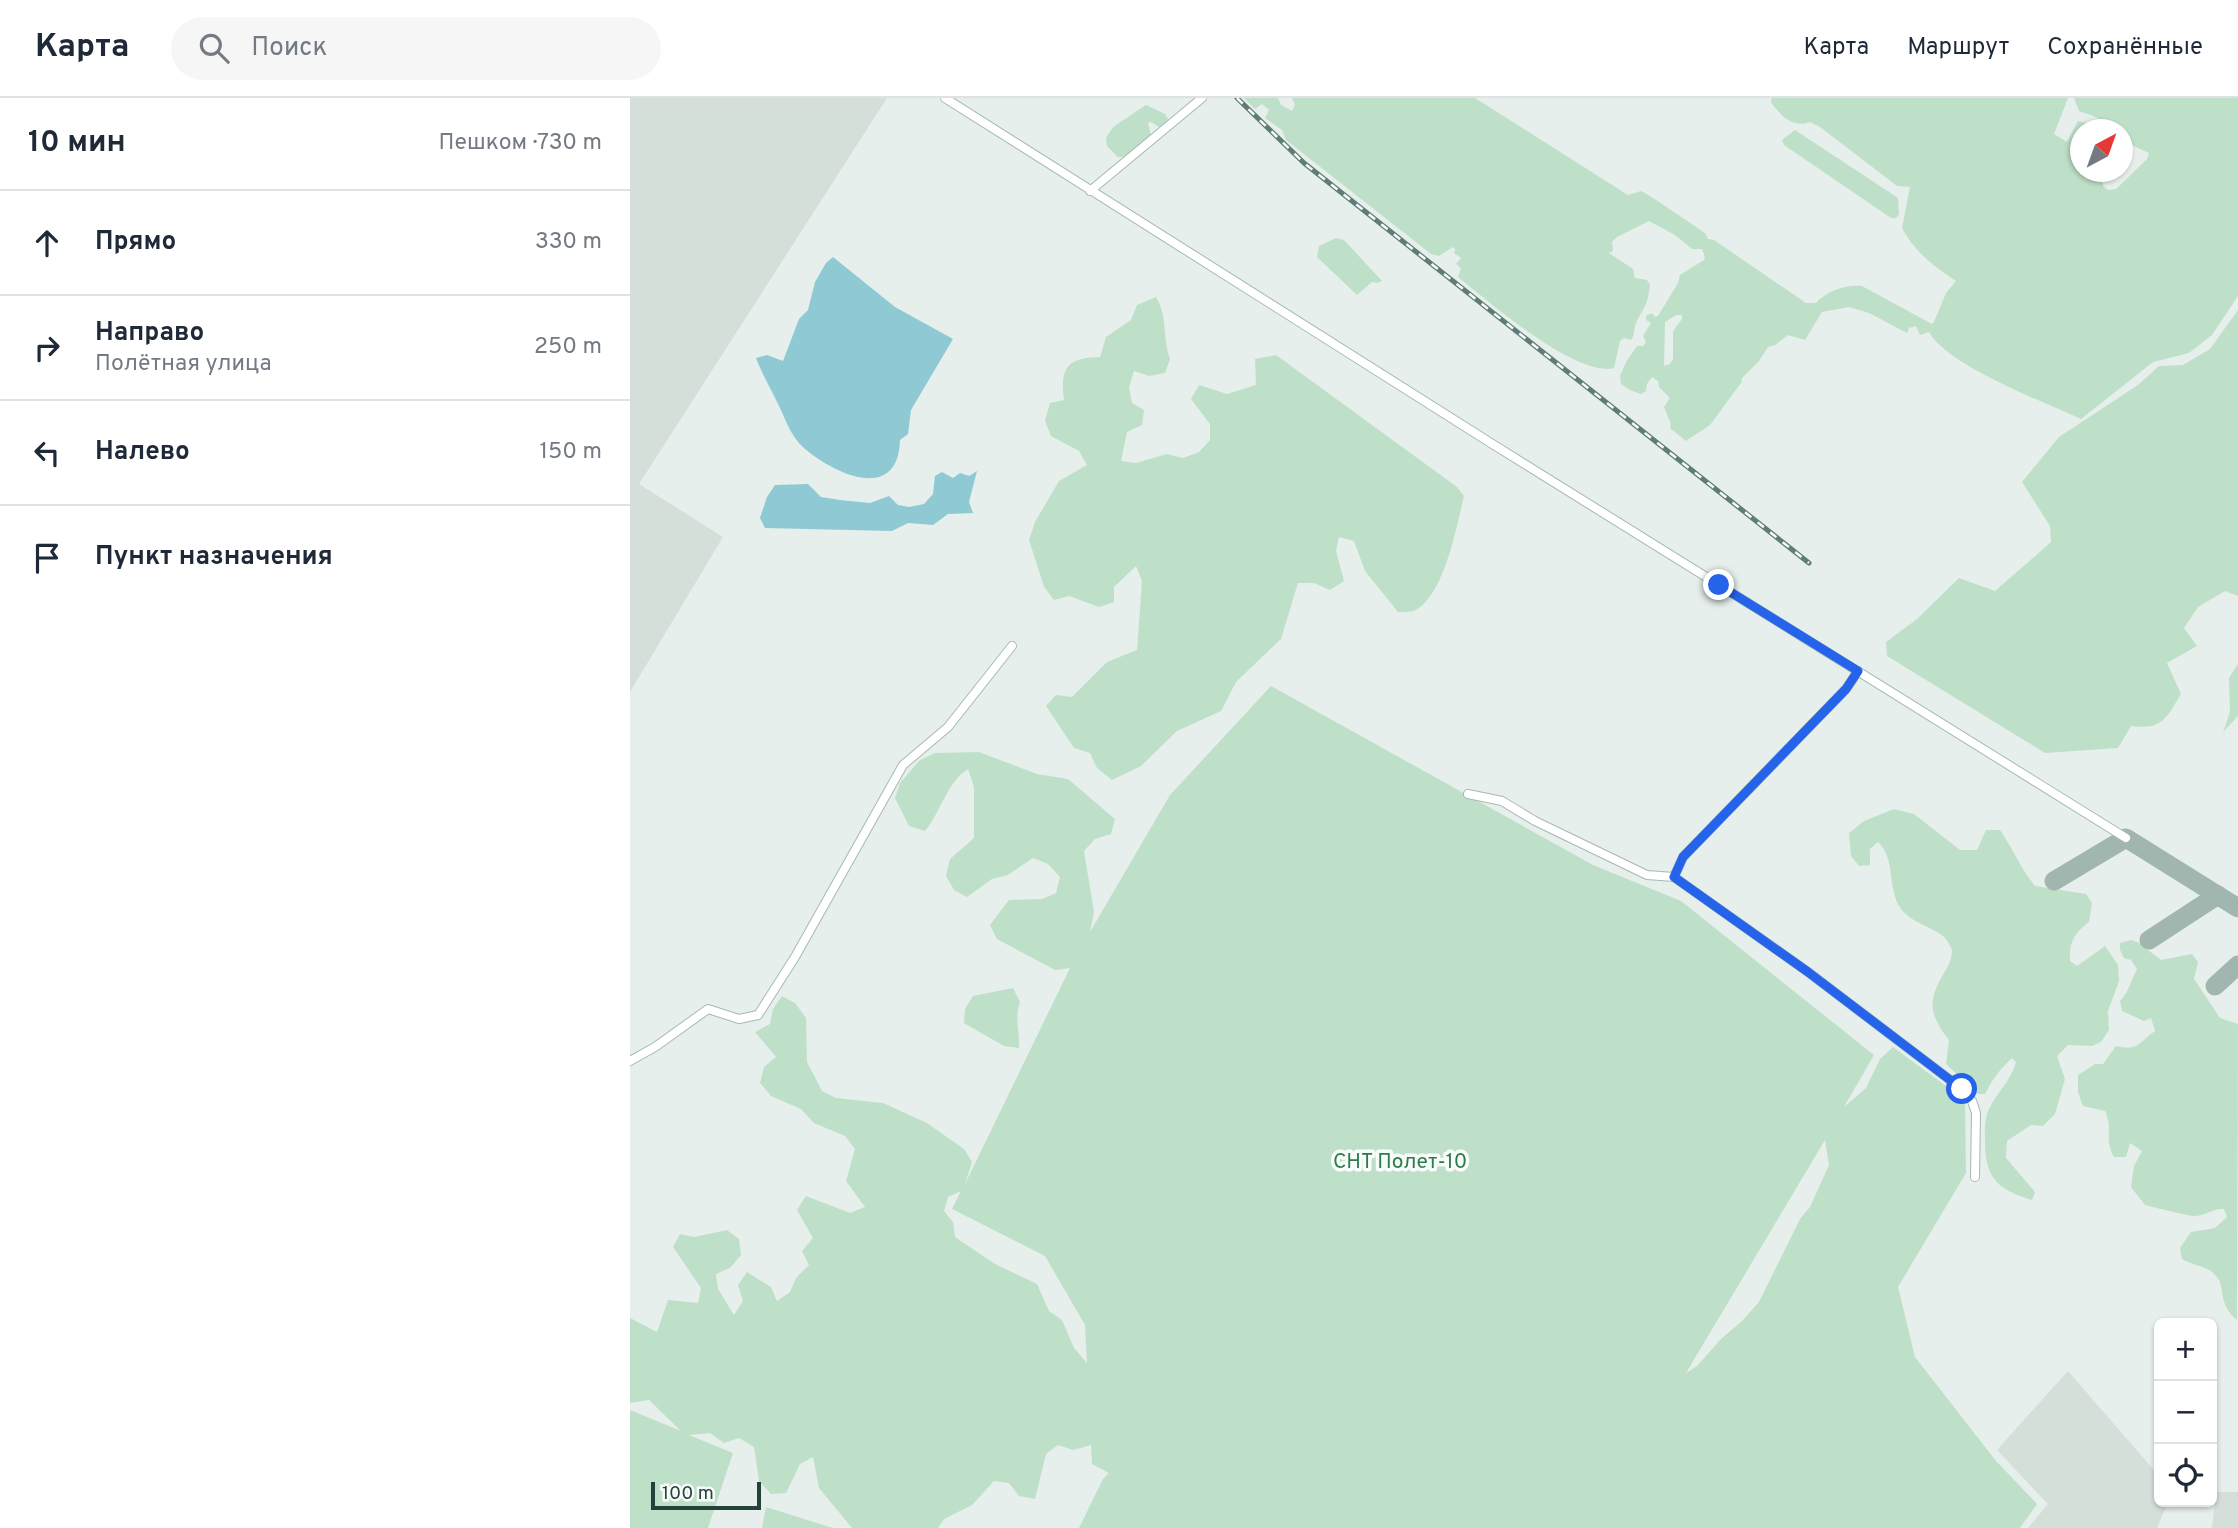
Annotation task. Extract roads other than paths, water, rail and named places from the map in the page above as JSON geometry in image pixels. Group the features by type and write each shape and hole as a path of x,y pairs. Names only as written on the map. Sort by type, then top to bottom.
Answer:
{"street":[{"path":"945,98 2126,838"},
{"path":"1090,191 1202,98"},
{"path":"630,1062 656,1047 708,1009 739,1019 758,1015 795,957 903,765 948,727 1012,646"},
{"path":"1674,877 1683,857 1846,689 1858,671"},
{"path":"1468,794 1502,801 1535,821 1647,875 1674,877 1808,972 1962,1089 1972,1101 1976,1113 1975,1177"}],"water":[{"path":"833,257 895,307 953,339 911,410 908,434 900,440 897,460 888,472 877,478 847,474 831,467 804,448 791,432 756,358 767,355 783,361 799,319 808,310 815,282 826,263"},
{"path":"977,471 969,502 973,513 948,514 933,525 908,523 892,531 765,528 760,518 767,497 775,485 808,484 821,497 870,503 889,496 898,505 909,507 924,504 933,494 935,476 942,472 953,478 960,473 969,476"}],"railway":[{"path":"1237,98 1304,163 1809,563"}],"park label":[{"name":"СНТ Полет-10","path":"1400,1162"}]}
